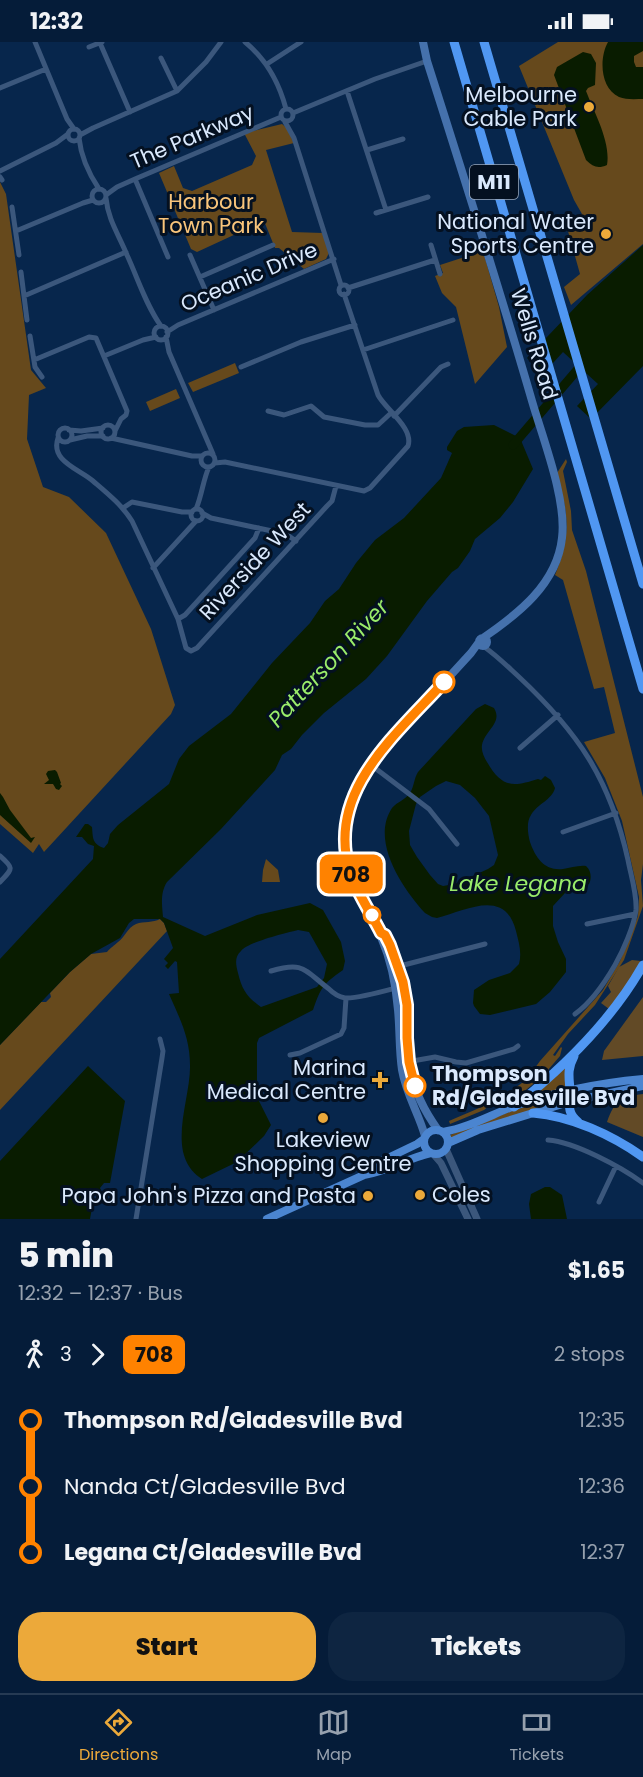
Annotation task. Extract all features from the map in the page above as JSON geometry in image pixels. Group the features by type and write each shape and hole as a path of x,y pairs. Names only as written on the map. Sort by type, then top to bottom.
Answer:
{"highway":[{"name":"M11","path":"454,42 643,689"},
{"name":"M11","path":"484,42 643,584"},
{"path":"514,1107 543,1084 578,1049 630,987 643,964"},
{"path":"578,1049 569,1067 569,1102 571,1115 586,1127"},
{"path":"533,1113 586,1127 627,1146 643,1157"}],"main road":[{"name":"Wells Road","path":"395,968 390,945 385,935 381,933 351,874 344,838 350,802 370,765 383,748 471,653 537,594 558,558 563,525 557,485 423,42"},
{"path":"395,968 404,987 407,1005 405,1063 426,1112 447,1137 447,1146"},
{"path":"395,968 395,988 408,1093 422,1124 425,1137 424,1146 432,1154"},
{"path":"364,1175 369,1167 417,1144 430,1131 459,1128 514,1107 570,1090 643,1079"},
{"path":"267,1219 364,1175 378,1173 422,1155 441,1154 447,1146 478,1130 569,1102 643,1086"}],"street":[{"path":"35,42 99,195 208,443 205,474 196,514 189,530 153,568"},
{"path":"89,47 101,42 130,112"},
{"path":"245,42 267,64 282,92 286,109 293,116 294,138"},
{"path":"267,64 301,42"},
{"path":"0,171 56,142 177,91 206,62 218,44"},
{"path":"162,58 177,91"},
{"path":"293,116 375,79 427,61"},
{"path":"0,88 46,69"},
{"path":"347,91 386,210"},
{"path":"259,528 255,538 185,615 177,620 132,521 123,508 92,480 68,466 57,445 58,433 65,428 88,430 111,426 120,440 128,443 362,491 368,489 408,446 410,440 407,432 380,399 344,294 339,291 341,285 334,259 294,138 283,120 281,113 286,109"},
{"name":"The Parkway","path":"16,231 135,179 283,120 289,122 293,116"},
{"path":"367,150 403,139"},
{"path":"135,179 168,257"},
{"path":"376,213 428,196"},
{"path":"12,207 19,255"},
{"path":"200,277 273,245"},
{"path":"431,245 440,274"},
{"path":"24,296 126,252"},
{"path":"190,255 214,310"},
{"name":"Oceanic Drive","path":"104,356 334,259"},
{"path":"341,285 348,288 435,260"},
{"path":"21,273 27,320"},
{"path":"344,294 348,292 348,288"},
{"path":"363,350 453,320"},
{"path":"241,367 301,342 355,325"},
{"path":"30,336 36,368 42,377"},
{"path":"34,360 92,336 96,338 127,411 114,433 107,438 87,436 68,441 61,441 58,438"},
{"path":"268,411 284,415 311,406 324,417 373,425 383,422 392,415 441,367 448,364"},
{"path":"103,436 105,427 121,419"},
{"path":"61,456 62,449 72,436 69,430"},
{"name":"Riverside West","path":"177,620 186,648 194,651 329,504 336,486"},
{"path":"123,508 132,502 196,514 286,534 296,541"},
{"path":"483,643 538,695 579,742 604,785 622,832 636,903 635,914 620,955 609,974 592,999 575,1014"},
{"path":"520,748 558,716"},
{"path":"370,765 418,800 436,817 457,844"},
{"path":"563,832 616,813"},
{"path":"0,856 11,868 0,882"},
{"path":"587,924 635,914"},
{"path":"395,968 485,944"},
{"path":"271,970 297,966 307,971 334,993 346,998 404,987"},
{"path":"290,1055 300,1053 341,1034 344,1028 346,998"},
{"path":"136,1219 163,1051 160,1039"},
{"path":"405,1063 439,1057 454,1062 468,1062 518,1046"},
{"path":"548,1140 559,1141 616,1166 643,1183"},
{"path":"447,1146 477,1219"},
{"path":"432,1154 441,1163 468,1219"},
{"path":"599,1202 616,1166"}],"green space":[{"name":"Melbourne Cable Park","path":"558,42 643,42 643,244 571,305 564,287 580,274 566,224 582,214 574,200 519,66"},
{"name":"Harbour Town Park","path":"282,124 288,129 294,143 266,150 292,232 323,233 329,253 326,259 304,269 279,248 275,248 264,221 197,252 191,249 159,173 174,166 183,188 192,191 252,165 256,156 244,133"},
{"path":"0,182 6,194 31,370 46,388 29,395 27,439 43,487 69,497 106,533 151,629 175,705 171,714 44,852 39,844 33,853 0,824"},
{"path":"483,251 499,307 507,347 475,384 456,307 442,293 435,276 443,273 440,265"},
{"path":"235,363 239,373 193,392 188,383"},
{"path":"176,389 180,398 150,411 146,402"},
{"path":"566,459 563,471 571,511 572,530 586,571 643,797 641,880 643,906 624,960 595,1005 568,1034 553,1055 555,1056 562,1048 560,1056 542,1077 507,1102 490,1105 484,1110 450,1124 449,1121 515,1089 533,1073 540,1061 603,990 620,961 638,916 639,897 622,821 605,778 584,742 615,733 604,687 594,689 563,580 555,575 566,536 566,512 557,473"},
{"path":"266,859 278,870 280,882 262,882"},
{"path":"160,919 167,931 0,1110 0,1045 41,1002 46,1002 51,997 50,993 70,972 91,954 107,952 136,924"},
{"path":"569,1060 566,1088 532,1098"},
{"path":"567,1094 559,1102 451,1138 450,1135 512,1111"}],"shaded area":[{"path":"632,960 641,961 609,1009 601,1003 611,992 608,986 619,967"},
{"path":"643,997 643,1056 602,1060 604,1051"},
{"path":"643,1094 643,1137 607,1122 619,1101"}],"water":[{"path":"608,42 643,42 643,51 634,56 634,62 636,67 643,67 643,99 619,97 608,87 603,72 603,56"},
{"path":"583,52 591,54 596,63 595,85 586,91 607,147 607,165 601,167 593,166 586,160 554,75 557,67"},
{"path":"643,245 643,366 591,419 577,406 598,384 563,352 543,374 527,358 587,295"},
{"path":"494,425 520,438 533,469 513,502 500,518 475,539 458,568 427,601 387,656 366,679 324,713 291,749 282,755 275,770 221,829 167,882 163,890 163,917 205,936 257,915 310,903 323,910 341,942 345,961 343,970 331,979 318,996 313,1010 259,1038 257,1043 257,1097 271,1125 264,1136 237,1162 202,1179 191,1169 184,1156 182,1126 190,1055 184,1029 169,994 179,993 177,962 175,961 168,969 165,966 168,963 164,959 173,948 164,923 160,919 134,919 120,938 91,954 70,972 0,1045 0,959 93,859 94,846 88,844 82,837 76,837 85,824 92,827 95,842 104,848 110,834 118,825 169,784 179,759 189,746 231,714 272,663 310,623 325,601 339,589 375,540 404,518 441,478 452,453 447,450 447,447 457,431 464,427","holes":["298,930 309,932 327,964 324,978 317,987 261,1007 246,993 241,984 236,964 239,953 251,944 268,938"]},
{"name":"Lake Legana","path":"485,704 494,708 496,713 495,722 482,747 486,760 498,777 515,784 541,780 545,776 551,780 555,788 551,796 534,811 528,821 530,842 538,859 546,866 557,869 586,866 591,877 589,884 565,893 553,906 553,926 566,959 566,972 550,992 536,1004 490,1015 480,1014 474,1006 474,990 489,980 510,973 519,964 519,944 511,918 503,910 484,905 437,918 425,913 399,878 387,849 385,835 386,821 392,808 410,793 418,772 476,709","holes":["446,781 460,785 475,798 489,816 498,855 494,865 488,869 455,884 443,886 438,884 417,857 410,845 409,831 420,797"]},
{"path":"55,770 62,786 59,790 53,784 44,784 49,780 46,774 48,771"},
{"path":"0,793 31,838 35,837 31,843 0,815"},
{"path":"88,1066 125,1101 110,1183 104,1183 101,1190 95,1191 90,1219 0,1219 0,1161"},
{"path":"550,1187 562,1195 567,1219 531,1219 529,1204 531,1194"}],"waterway":[{"name":"Patterson River","path":"513,445 584,362"}],"bus line":[{"name":"708","path":"415,1086 409,1062 407,1005 402,977 390,945 385,935 381,933 351,874 344,838 348,808 370,765 444,682"}],"place":[{"name":"Melbourne Cable Park","path":"589,107"},
{"name":"National Water Sports Centre","path":"606,234"},
{"name":"Marina Medical Centre","path":"380,1080"},
{"name":"Thompson Rd/Gladesville Bvd","path":"415,1086"},
{"name":"Lakeview Shopping Centre","path":"323,1118"},
{"name":"Coles","path":"420,1195"},
{"name":"Papa John's Pizza and Pasta","path":"368,1196"}]}
